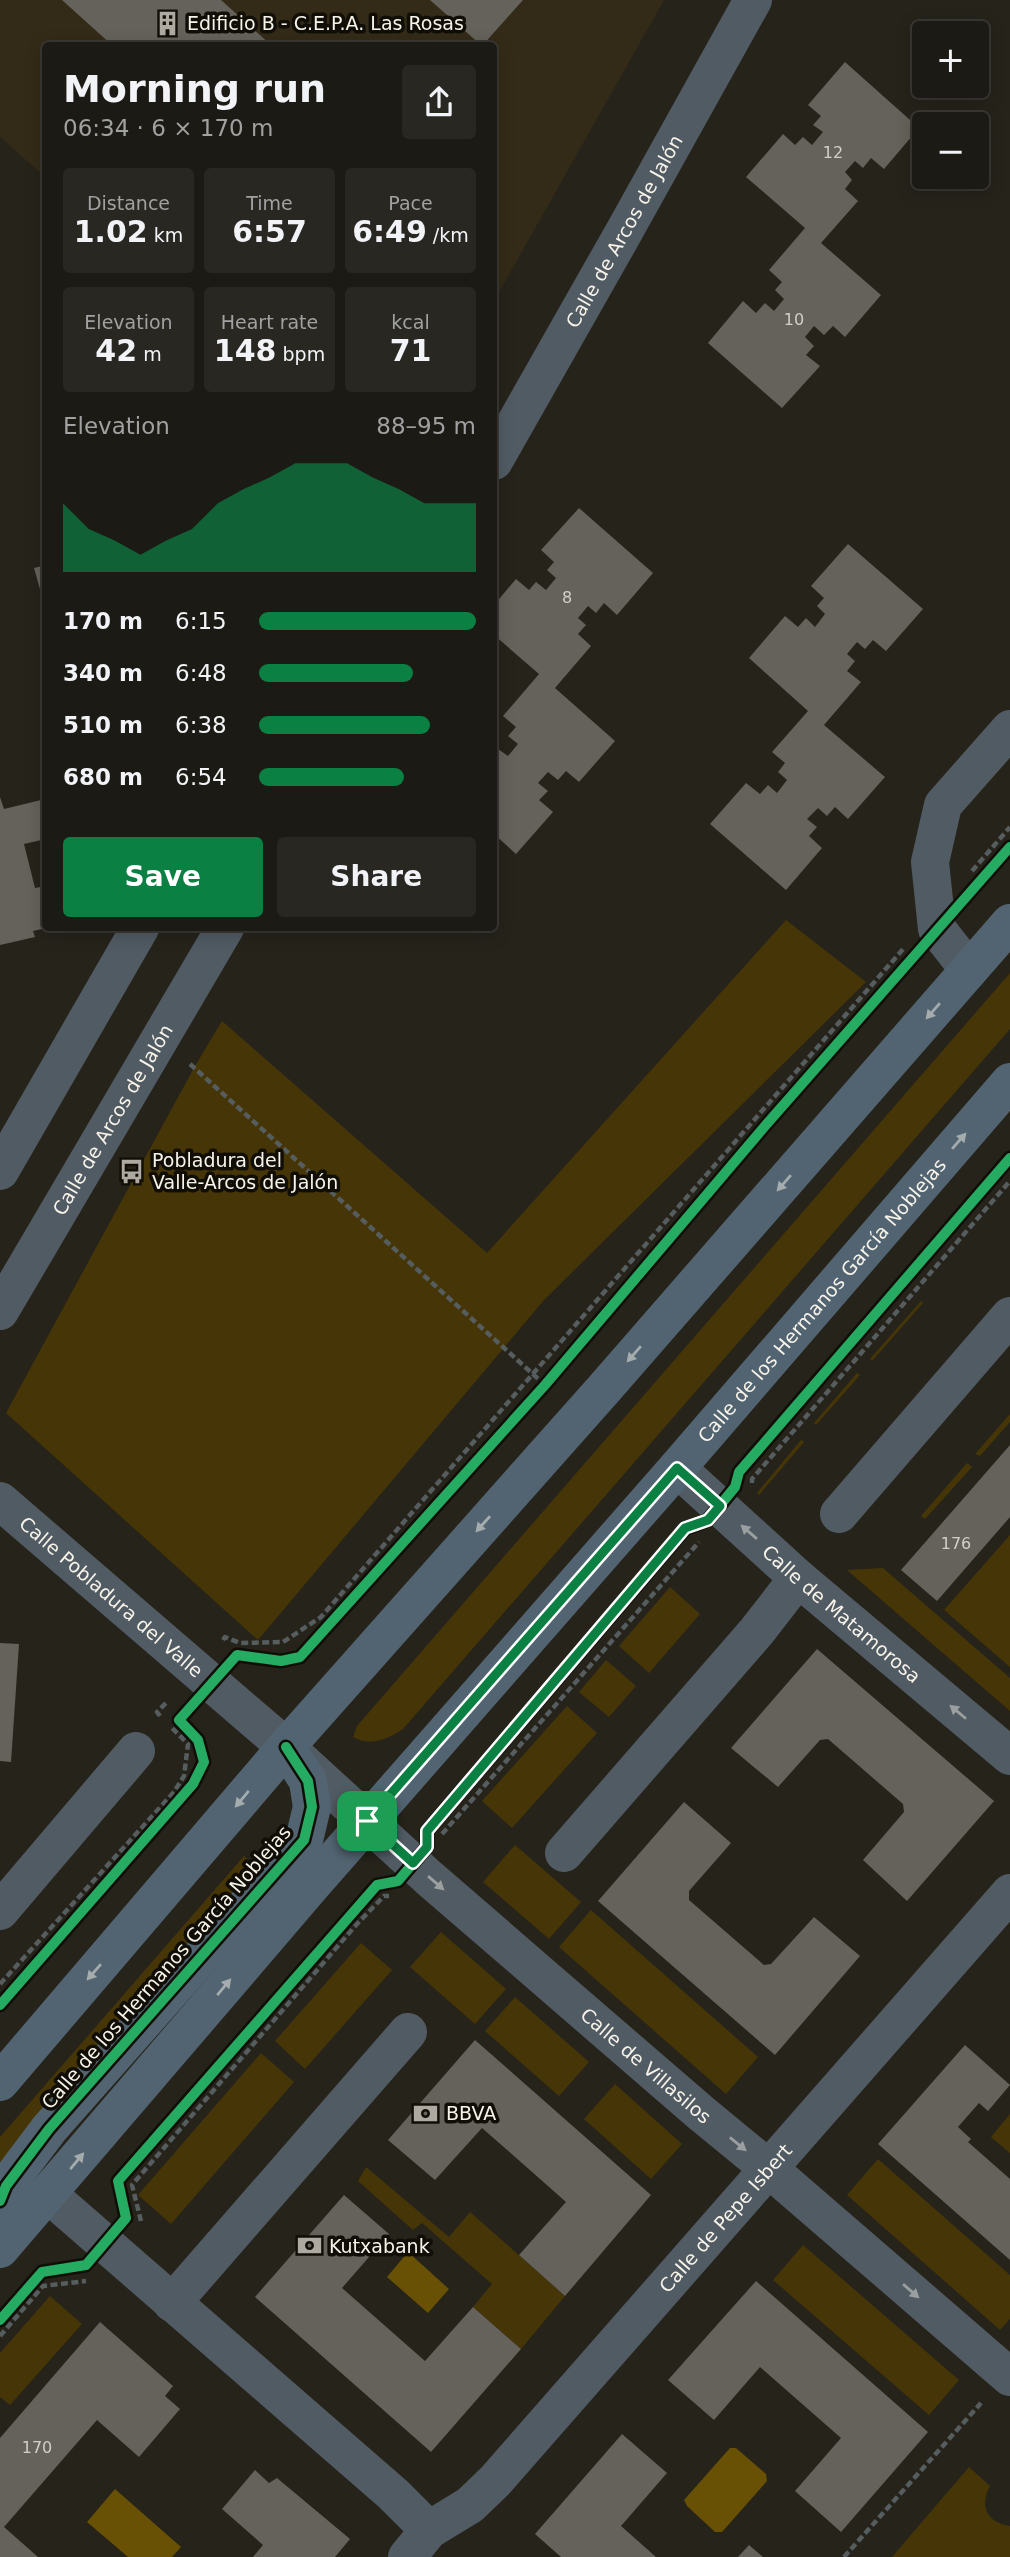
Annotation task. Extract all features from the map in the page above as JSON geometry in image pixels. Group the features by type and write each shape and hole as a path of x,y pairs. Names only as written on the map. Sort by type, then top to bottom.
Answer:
{"main road":[{"path":"0,2082 286,1747 1010,923"},
{"name":"Calle de los Hermanos García Noblejas","path":"0,2249 367,1821 677,1468 1010,1082"},
{"name":"Calle de los Hermanos García Noblejas","path":"0,2201 6,2186 49,2129 304,1840 312,1807 308,1781 286,1747"}],"street":[{"name":"Calle de Arcos de Jalón","path":"497,456 752,0"},
{"path":"969,970 937,929 930,862 943,805 1010,729"},
{"path":"0,1171 138,931"},
{"name":"Calle de Arcos de Jalón","path":"0,1311 223,931"},
{"path":"839,1514 1010,1316"},
{"name":"Calle de Matamorosa","path":"677,1468 798,1577 1010,1756"},
{"name":"Calle Pobladura del Valle","path":"0,1501 286,1747"},
{"path":"564,1853 757,1631 798,1577"},
{"name":"Calle de Villasilos","path":"286,1747 691,2104 1009,2375"},
{"path":"0,1910 136,1751"},
{"name":"Calle de Pepe Isbert","path":"48,2194 393,2494 418,2544 470,2505 495,2481 1010,1893"},
{"path":"172,2303 408,2032"}],"path":[{"path":"969,874 1010,827"},
{"path":"218,1646 225,1637 240,1643 283,1642 321,1617 904,948 906,937"},
{"path":"158,1044 187,1062 545,1385"},
{"path":"752,1490 752,1479 1010,1181"},
{"path":"536,1395 554,1375"},
{"path":"443,1842 442,1833 703,1538"},
{"path":"201,1751 198,1740 179,1720 211,1683"},
{"path":"114,1875 192,1784 198,1773"},
{"path":"135,2230 142,2222 132,2185 356,1925 384,1896 394,1896"},
{"path":"274,2002 365,1899"},
{"path":"0,2320 41,2272"},
{"path":"0,2336 43,2286 91,2280"},
{"path":"844,2557 1009,2375"}],"shaded area":[{"path":"0,0 664,0 497,296 497,42 42,42 42,174 0,137"},
{"path":"786,920 866,982 544,1300 258,1640 6,1413 222,1021 487,1253"},
{"path":"1010,973 1010,1029 403,1729 372,1742 353,1737 357,1726"},
{"path":"921,1301 923,1303 872,1361 870,1359"},
{"path":"857,1373 860,1375 816,1425 814,1423"},
{"path":"1010,1414 1010,1422 980,1456 975,1454"},
{"path":"801,1440 804,1442 759,1495 757,1493"},
{"path":"967,1463 972,1467 925,1519 921,1516"},
{"path":"1010,1535 1010,1667 944,1610"},
{"path":"883,1568 1010,1678 1010,1711 847,1570"},
{"path":"670,1587 700,1614 649,1673 619,1646"},
{"path":"606,1660 636,1686 609,1717 579,1692"},
{"path":"567,1706 597,1733 512,1828 482,1801"},
{"path":"515,1845 581,1902 549,1939 483,1882"},
{"path":"244,1856 257,1867 0,2168 0,2137"},
{"path":"591,1910 758,2057 726,2094 559,1947"},
{"path":"441,1932 506,1989 475,2024 410,1967"},
{"path":"361,1943 392,1970 305,2069 275,2041"},
{"path":"515,1997 589,2062 559,2096 485,2031"},
{"path":"261,2053 294,2082 171,2224 138,2195"},
{"path":"615,2084 682,2144 651,2179 584,2119"},
{"path":"1010,2114 1010,2153 991,2137"},
{"path":"878,2159 1010,2275 1010,2319 1000,2330 847,2195"},
{"path":"366,2167 449,2237 470,2212 565,2296 521,2349 473,2307 492,2284 422,2223 413,2230 358,2181"},
{"path":"803,2245 959,2380 929,2415 773,2280"},
{"path":"408,2252 449,2289 428,2313 387,2277"},
{"path":"50,2296 82,2324 10,2405 0,2397 0,2353"},
{"path":"730,2448 736,2448 766,2474 767,2481 722,2532 715,2532 684,2500"},
{"path":"969,2467 990,2486 985,2500 987,2512 996,2521 1010,2526 1010,2557 892,2557"},
{"path":"115,2489 181,2547 172,2557 128,2557 87,2522"}],"building":[{"name":"Edificio B - C.E.P.A. Las Rosas","path":"62,0 221,0 268,42 109,42"},
{"path":"430,0 523,0 486,42 477,42"},
{"path":"845,62 912,122 912,136 884,169 871,158 863,168 855,161 845,172 852,180 845,189 858,201 821,243 881,295 845,337 833,326 824,335 814,326 805,337 814,346 806,355 820,366 782,408 708,343 743,301 756,313 765,303 774,311 784,299 775,290 782,282 769,270 805,228 746,177 783,134 795,145 803,137 812,145 823,132 813,125 821,116 808,105"},
{"path":"579,508 653,573 617,615 604,603 596,613 588,606 578,618 586,625 578,634 591,646 555,688 615,741 579,782 566,771 558,780 548,772 538,783 548,791 539,800 553,812 516,854 497,837 497,750 508,756 518,744 508,736 516,727 503,716 539,674 497,638 497,601 516,579 529,590 536,582 546,590 556,578 547,570 554,562 541,550"},
{"path":"848,544 923,609 886,651 873,640 865,649 857,642 847,654 855,661 847,671 861,682 824,725 885,777 848,819 835,807 827,816 818,808 807,819 817,827 809,836 822,848 786,890 710,824 746,783 760,794 768,785 777,793 787,780 778,772 785,763 772,752 808,711 749,658 785,616 798,627 806,618 815,627 825,614 817,606 824,598 811,586"},
{"path":"42,566 42,596 34,568"},
{"path":"0,797 4,809 41,800 42,840 24,844 35,888 42,887 42,929 33,931 35,937 0,945"},
{"path":"1010,1445 1010,1517 937,1601 901,1570"},
{"path":"0,1643 19,1644 11,1762 0,1761"},
{"path":"817,1649 994,1801 907,1901 863,1860 904,1812 903,1804 828,1739 820,1740 778,1787 731,1748"},
{"path":"684,1802 731,1843 689,1891 689,1900 764,1965 771,1964 814,1917 860,1956 775,2055 598,1901"},
{"path":"475,2040 651,2195 565,2296 519,2255 566,2202 531,2171 482,2128 435,2180 388,2140"},
{"path":"965,2045 1010,2085 988,2111 979,2103 958,2127 971,2139 968,2142 1010,2179 1010,2260 878,2144"},
{"path":"344,2195 389,2234 342,2288 425,2361 473,2307 521,2349 431,2452 255,2297"},
{"path":"756,2281 928,2432 841,2532 795,2491 841,2438 760,2367 714,2420 668,2380"},
{"path":"100,2322 173,2386 165,2396 180,2409 139,2457 97,2420 4,2527 38,2557 0,2557 0,2438"},
{"path":"622,2434 667,2473 621,2526 656,2557 561,2557 535,2534"},
{"path":"255,2470 269,2483 277,2478 350,2539 335,2557 253,2557 263,2545 222,2509"},
{"path":"749,2545 763,2557 738,2557"}],"cycle path":[{"path":"0,2005 193,1784 204,1762 198,1740 179,1720 237,1655 281,1661 300,1657 545,1385 765,1126 1010,847"},
{"path":"0,2320 42,2272 86,2265 126,2218 118,2181 377,1885 398,1881 427,1847 427,1831 685,1529 708,1520 735,1487 739,1472 1010,1158"},
{"path":"0,2201 6,2186 49,2129 304,1840 312,1807 308,1781 286,1747"}],"place":[{"name":"Edificio B - C.E.P.A. Las Rosas","path":"167,23"},
{"name":"Pobladura del Valle-Arcos de Jalón","path":"132,1171"},
{"name":"BBVA","path":"426,2113"},
{"name":"Kutxabank","path":"309,2246"}],"route":[{"path":"677,1468 720,1506 708,1520 685,1528 427,1831 427,1847 413,1863 367,1821 677,1468"}]}
